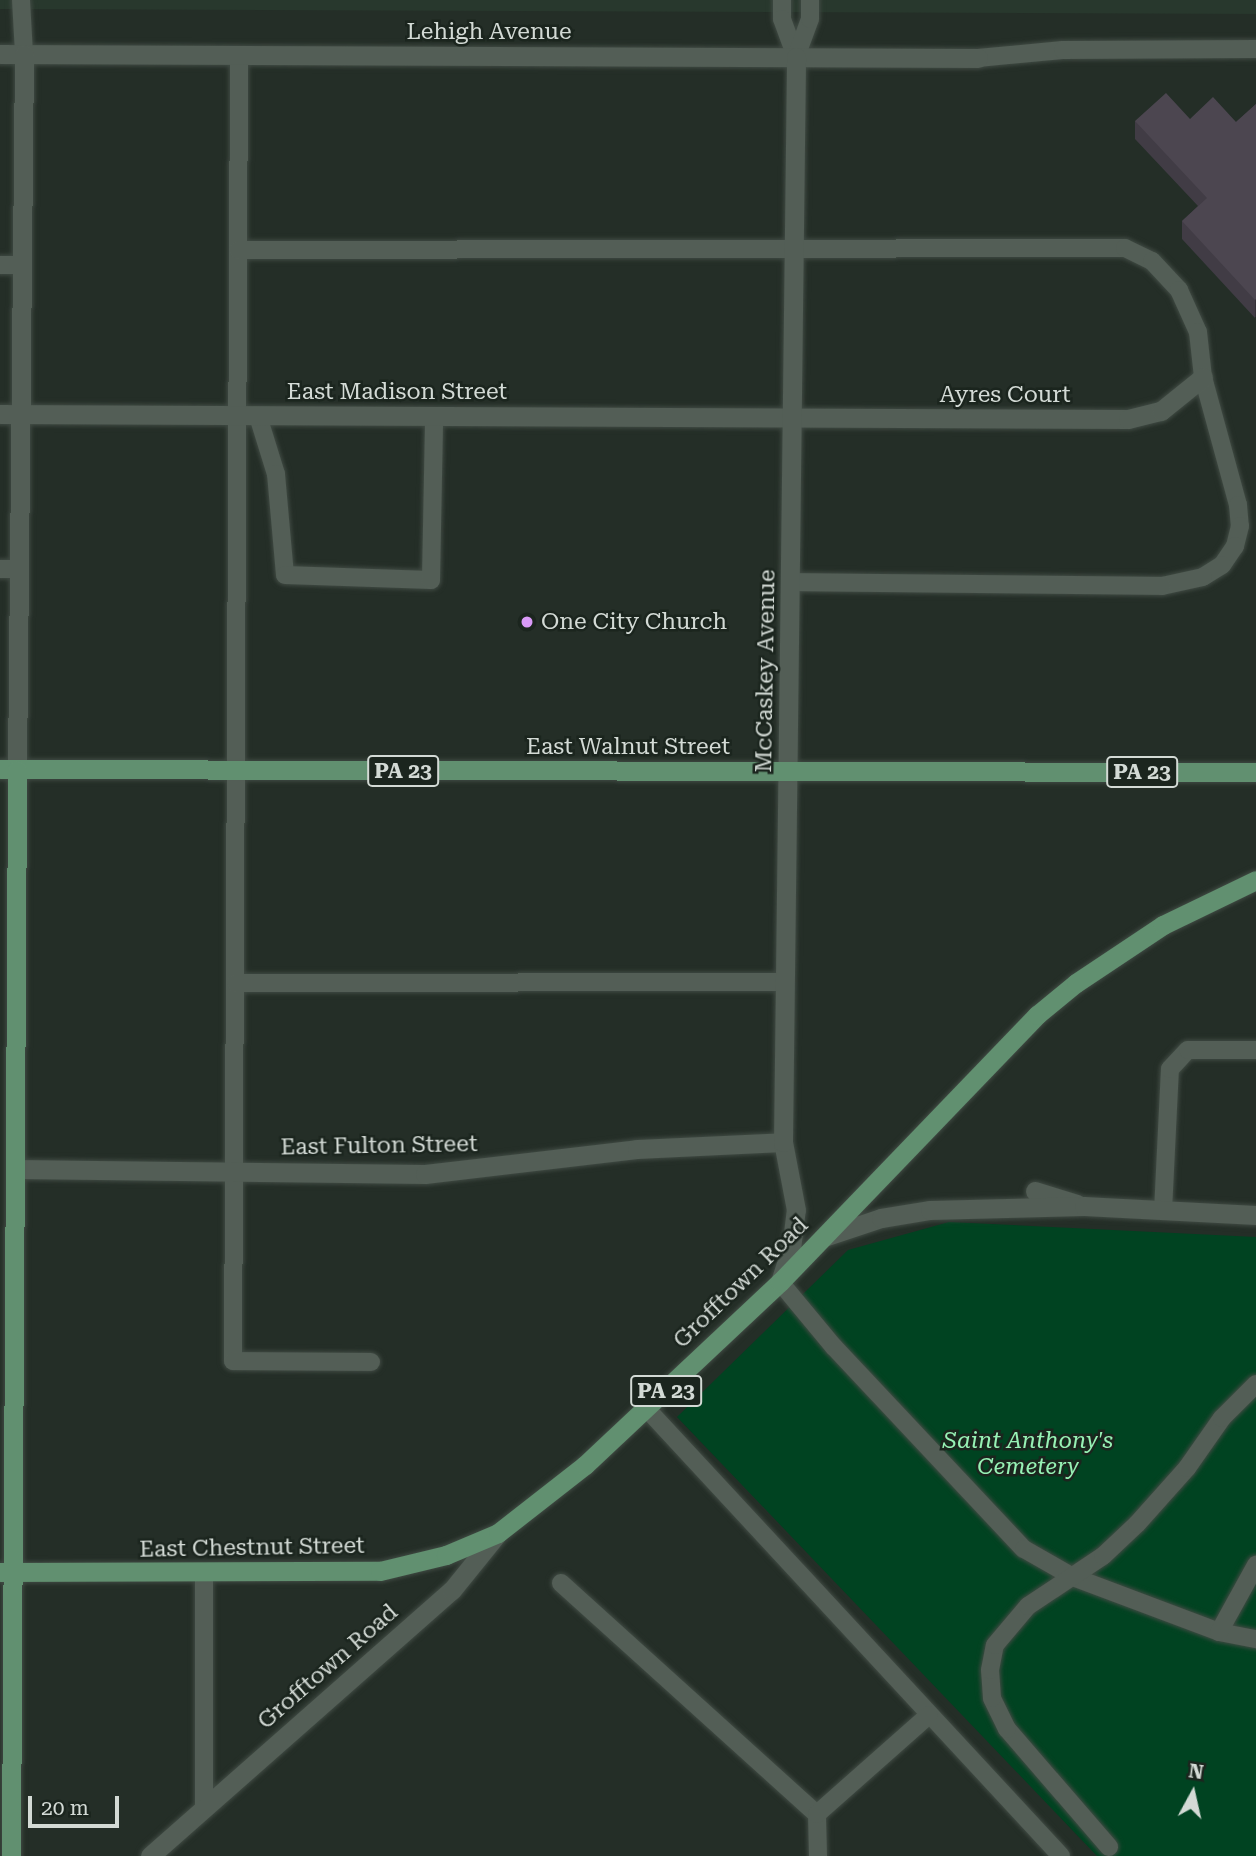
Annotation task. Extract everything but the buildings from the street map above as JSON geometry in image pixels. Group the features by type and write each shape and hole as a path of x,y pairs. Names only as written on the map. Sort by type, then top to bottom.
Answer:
{"main road":[{"name":"East Walnut Street","path":"9,769 1256,772"},
{"path":"9,769 10,1156 6,1572 11,1856"},
{"name":"Grofftown Road","path":"498,1532 549,1496 647,1409 780,1282 1037,1015 1076,983 1163,925 1256,880"},
{"name":"East Chestnut Street","path":"6,1572 204,1574 380,1571 446,1555 498,1532"}],"street":[{"name":"Lehigh Avenue","path":"0,54 978,58"},
{"path":"9,769 10,569 21,414 24,54"},
{"name":"McCaskey Avenue","path":"780,1282 795,1230 794,1192 783,1142 792,582 796,57"},
{"name":"Ayres Court","path":"793,419 1128,419 1161,411 1203,377"},
{"name":"East Madison Street","path":"0,414 793,419"},
{"name":"East Fulton Street","path":"10,1156 236,1172 425,1174 637,1149 783,1142"},
{"path":"1035,1191 1084,1206"},
{"path":"824,1237 906,1212 1084,1206 1256,1215"},
{"name":"Grofftown Road","path":"150,1856 452,1590 498,1532"}],"lane":[{"path":"21,0 24,54"},
{"path":"782,0 782,19 796,57"},
{"path":"796,57 810,19 810,0"},
{"path":"978,58 1063,50 1256,49"},
{"path":"239,55 238,250 248,416 237,770 233,1361 371,1362"},
{"path":"238,250 1125,248 1152,261 1180,290 1198,332 1203,377 1240,526 1234,546 1222,565 1203,577 1162,586 792,582"},
{"path":"0,265 22,265"},
{"path":"248,416 276,474 285,575 431,580 434,417"},
{"path":"236,983 784,982"},
{"path":"1163,1211 1170,1069 1188,1049 1256,1050"},
{"path":"780,1282 834,1348 1024,1549 1073,1577 1219,1632 1256,1639"},
{"path":"1109,1847 1007,1729 992,1698 990,1670 995,1646 1028,1606 1073,1577 1137,1524 1187,1468 1222,1418 1256,1384"},
{"path":"647,1409 1060,1856"},
{"path":"1219,1632 1256,1565"},
{"path":"204,1574 204,1809"},
{"path":"561,1583 817,1814 818,1856"},
{"path":"817,1814 929,1715"}],"shaded area":[{"path":"0,0 1256,0 1256,14 0,9"}],"green space":[{"name":"Saint Anthony's Cemetery","path":"949,1222 1256,1237 1256,1856 1097,1856 677,1417 848,1250"}],"place":[{"name":"One City Church","path":"527,622"}]}
